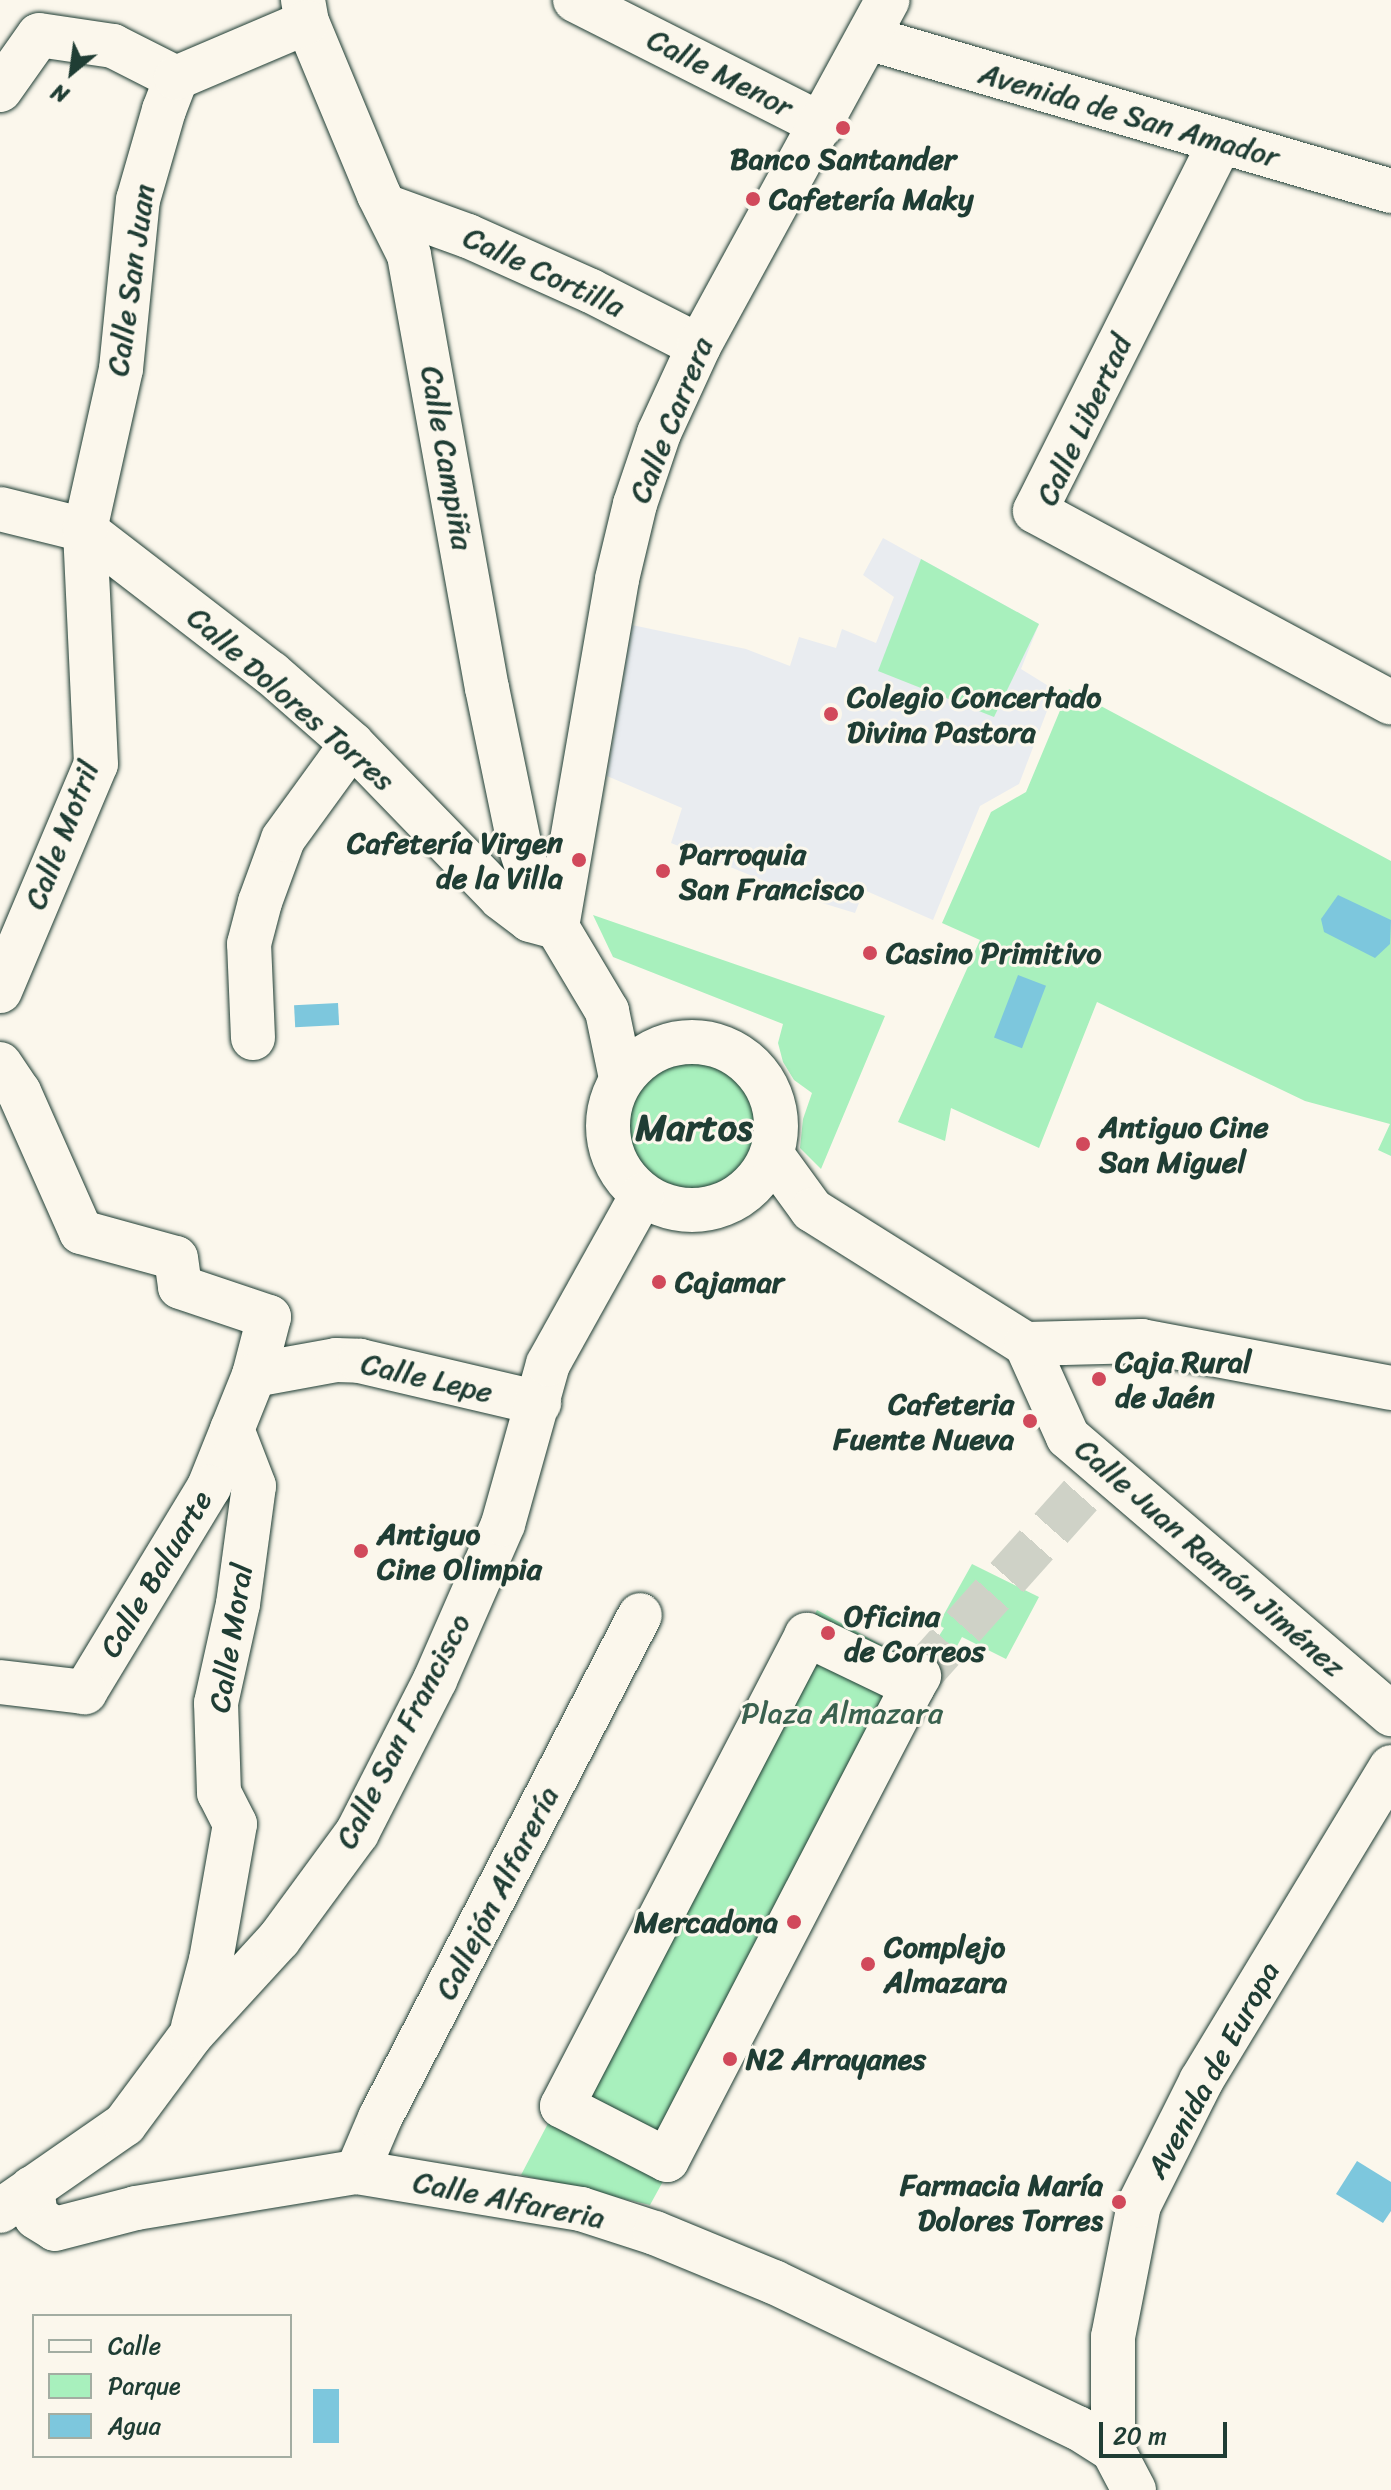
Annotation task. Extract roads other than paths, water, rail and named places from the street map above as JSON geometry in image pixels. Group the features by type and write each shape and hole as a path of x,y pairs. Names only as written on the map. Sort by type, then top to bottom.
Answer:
{"street":[{"name":"Calle Menor","path":"575,0 822,125"},
{"name":"Calle Carrera","path":"557,927 617,579 635,504 659,433 699,346 888,0"},
{"path":"0,90 49,17 176,78 305,11"},
{"name":"Calle Campiña","path":"305,11 385,206 409,255 487,688 519,843 530,876 607,1011"},
{"name":"Avenida de San Amador","path":"868,38 1391,191"},
{"name":"Calle San Juan","path":"85,530 121,369 138,200 176,78"},
{"name":"Calle Libertad","path":"1221,141 1035,511 1391,703"},
{"name":"Calle Cortilla","path":"385,206 468,236 591,291 699,346"},
{"name":"Calle Dolores Torres","path":"0,509 85,530 271,673 352,744 501,898 530,920 557,927"},
{"name":"Calle Motril","path":"0,991 96,764 85,530"},
{"path":"253,1038 249,944 260,902 283,839 352,744"},
{"path":"607,1011 662,1047"},
{"path":"607,1011 621,1078"},
{"path":"689,1041 716,1045 741,1057 761,1076 773,1101 777,1128 772,1155 760,1178 740,1196 717,1208 691,1212 665,1207 642,1195 623,1177 611,1154 607,1128 610,1102 621,1078 639,1059 662,1047 689,1041"},
{"path":"0,1064 19,1092 81,1232 176,1258 180,1287 269,1317 254,1375"},
{"path":"772,1155 812,1210"},
{"name":"Calle San Francisco","path":"16,2199 125,2124 191,2035 279,1939 357,1833 435,1680 503,1524 544,1384 642,1195"},
{"path":"740,1196 812,1210 1026,1344 1142,1341 1391,1388"},
{"name":"Calle Juan Ramón Jiménez","path":"1026,1344 1068,1437 1391,1714"},
{"name":"Calle Lepe","path":"254,1375 336,1360 544,1384"},
{"name":"Calle Baluarte","path":"0,1682 85,1692 209,1487 254,1375"},
{"name":"Calle Moral","path":"191,2035 211,1960 235,1824 219,1793 216,1703 238,1604 254,1486 232,1429"},
{"name":"Callejón Alfarería","path":"357,2172 380,2118 640,1615"},
{"path":"807,1635 916,1681 667,2160 562,2106 807,1635"},
{"name":"Avenida de Europa","path":"1134,2490 1113,2450 1113,2337 1139,2205 1201,2081 1391,1767"},
{"name":"Calle Alfareria","path":"16,2199 55,2229 136,2208 357,2172 581,2209 655,2233 774,2282 1078,2428 1113,2450"}],"water":[{"path":"1338,895 1391,920 1390,944 1375,958 1324,932 1321,919"},
{"path":"1018,975 1046,986 1022,1048 994,1038"},
{"path":"338,1003 339,1025 295,1027 294,1005"},
{"path":"1357,2161 1391,2182 1391,2211 1383,2223 1336,2194"},
{"path":"313,2389 339,2389 339,2443 313,2443"}],"tunnel":[{"path":"919,1676 1106,1467"}],"place":[{"name":"Banco Santander","path":"843,128"},
{"name":"Cafetería Maky","path":"753,199"},
{"name":"Colegio Concertado Divina Pastora","path":"831,714"},
{"name":"Cafetería Virgen de la Villa","path":"579,860"},
{"name":"Parroquia San Francisco","path":"663,871"},
{"name":"Casino Primitivo","path":"870,953"},
{"name":"Antiguo Cine San Miguel","path":"1083,1144"},
{"name":"Cajamar","path":"659,1282"},
{"name":"Caja Rural de Jaén","path":"1099,1379"},
{"name":"Cafeteria Fuente Nueva","path":"1030,1421"},
{"name":"Antiguo Cine Olimpia","path":"361,1551"},
{"name":"Oficina de Correos","path":"828,1633"},
{"name":"Mercadona","path":"794,1922"},
{"name":"Complejo Almazara","path":"868,1964"},
{"name":"N2 Arrayanes","path":"730,2059"},
{"name":"Farmacia María Dolores Torres","path":"1119,2202"}],"district":[{"name":"Martos","path":"694,1128"}],"park label":[{"name":"Plaza Almazara","path":"842,1713"}]}
